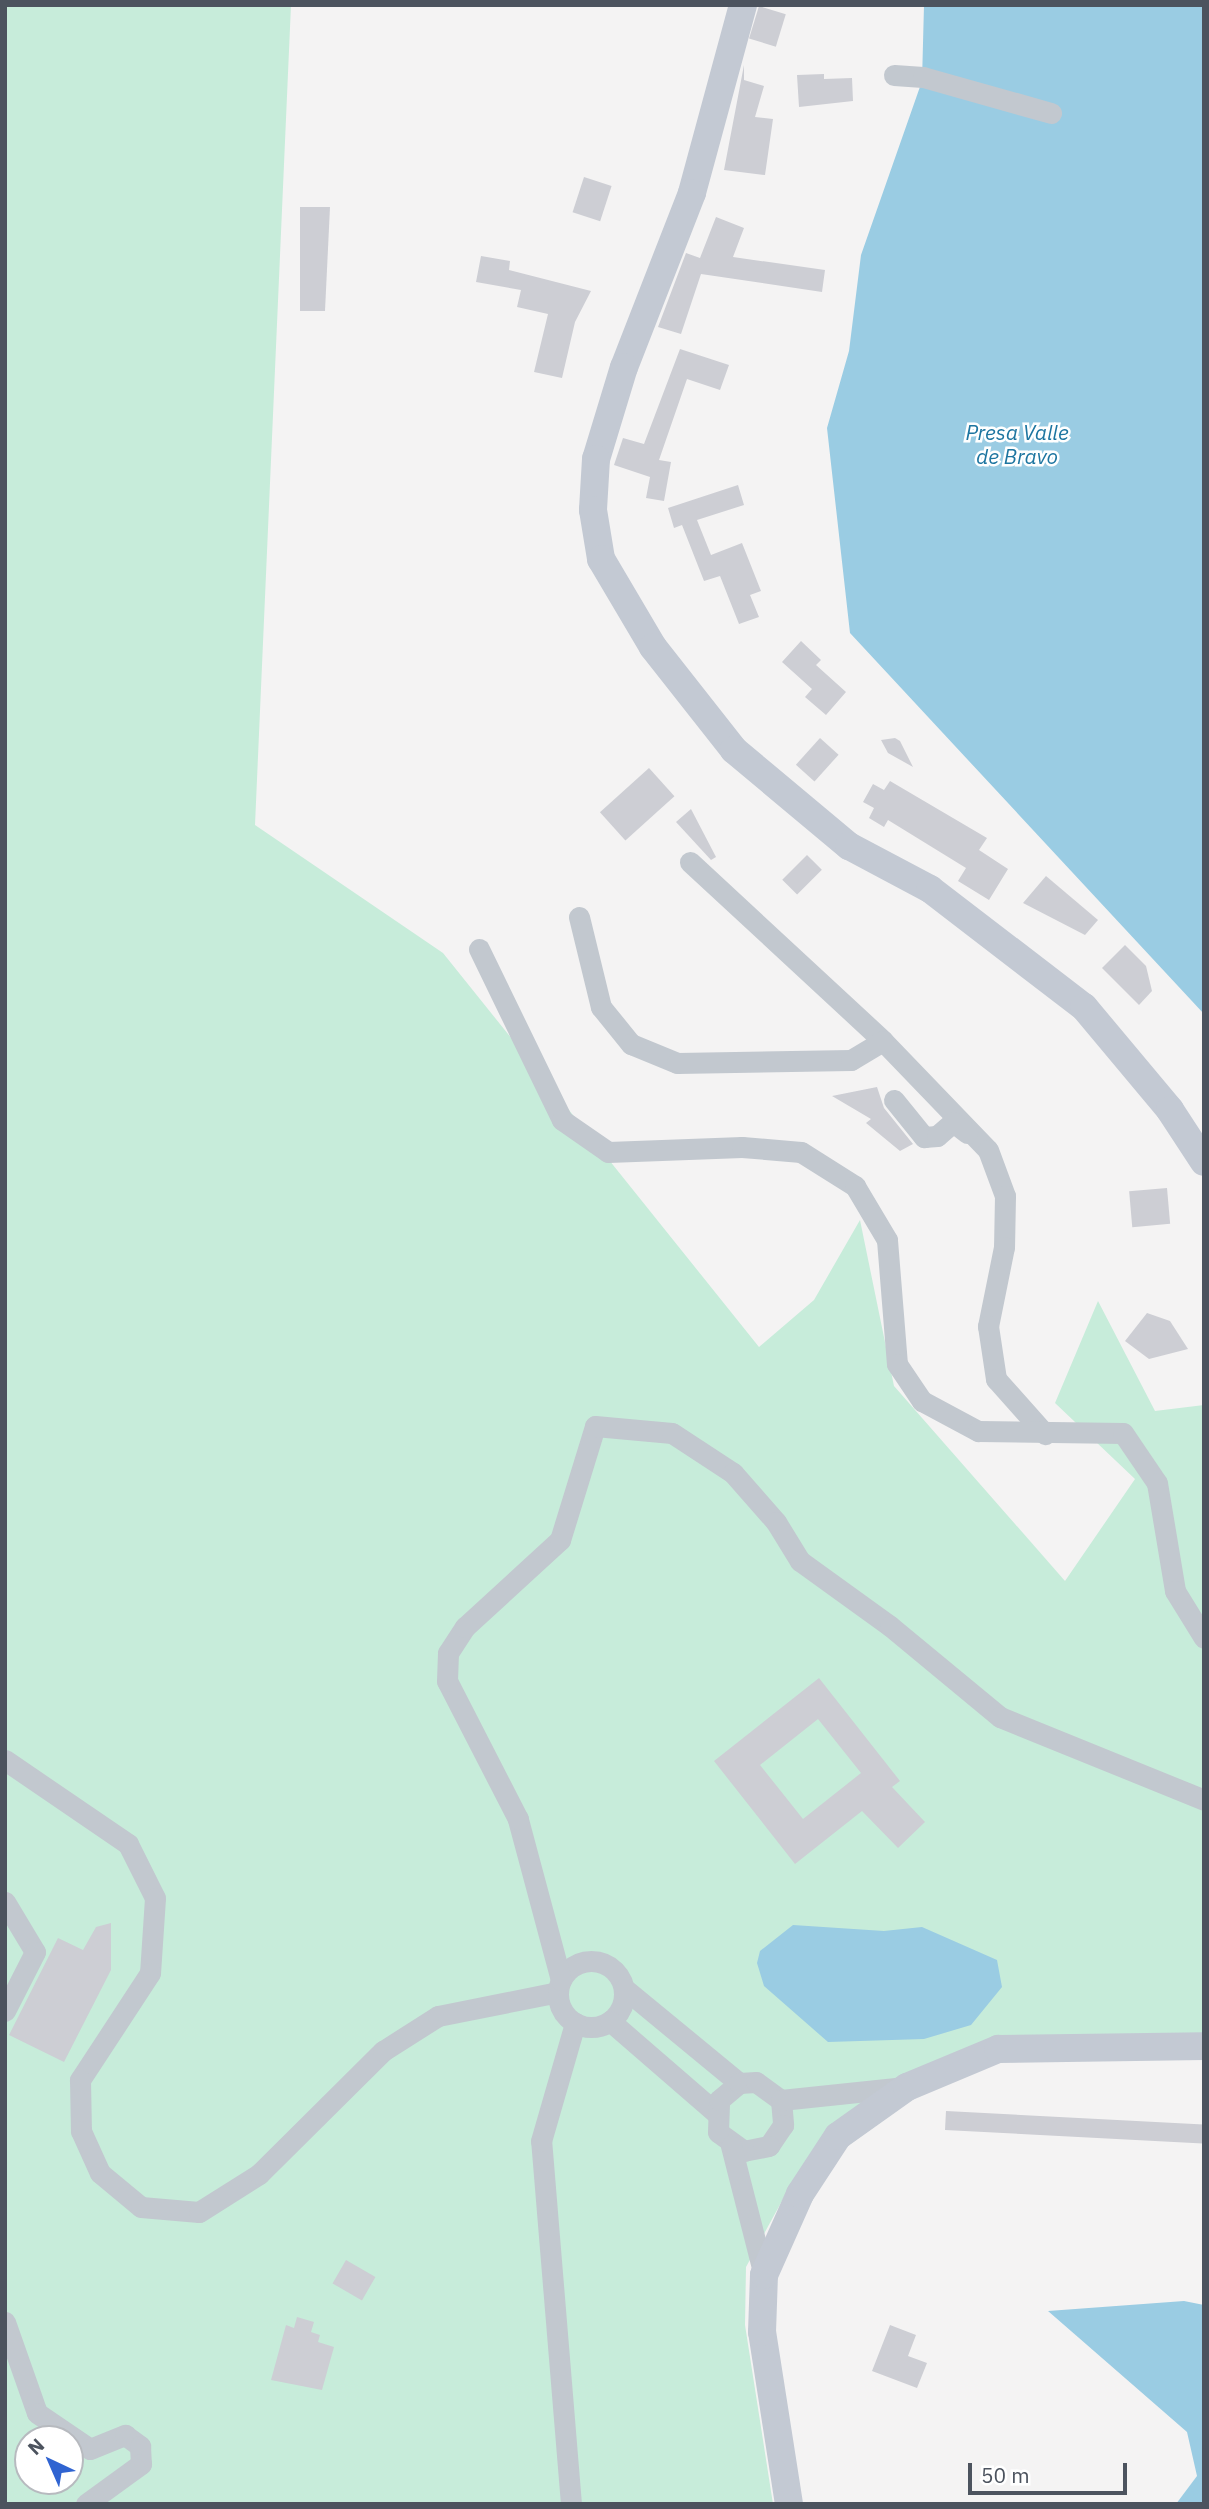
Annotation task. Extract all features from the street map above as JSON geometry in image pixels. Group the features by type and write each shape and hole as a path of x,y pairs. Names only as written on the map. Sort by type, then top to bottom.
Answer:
{"main road":[{"path":"743,5 691,193 624,367 596,459 593,510 601,559 653,647 734,750 849,846 930,889 1084,1007 1170,1110 1204,1162"},
{"path":"789,2504 762,2332 764,2275 800,2194 838,2136 907,2087 998,2049 1204,2046"}],"street":[{"path":"894,75 923,76 1051,113"},
{"path":"690,862 883,1041 988,1150 1005,1196 1004,1247 988,1326 996,1379 1045,1434"},
{"path":"579,917 601,1007 631,1044 677,1063 851,1060 883,1041"},
{"path":"479,949 562,1120 608,1152 741,1147 801,1153 855,1186 887,1240 897,1364 922,1401 978,1431 1123,1433 1157,1483 1175,1591 1204,1638"},
{"path":"894,1100 924,1137 937,1136 953,1122 988,1150"},
{"path":"610,2021 587,2027 575,2023 566,2015 518,1819 447,1681 447,1653 465,1627 560,1540 594,1426 672,1433 733,1473 776,1522 800,1561 890,1626 1000,1717 1204,1800"},
{"path":"5,1760 128,1844 155,1898 150,1973 80,2080 81,2131 100,2173 141,2207 199,2212 259,2174 383,2051 438,2016 560,1986 583,1962 597,1961 620,1976 625,1989 739,2083"},
{"path":"5,1902 35,1952 5,2011"},
{"path":"610,2021 625,1989"},
{"path":"610,2021 715,2112"},
{"path":"570,2504 541,2141 575,2023"},
{"path":"764,2275 732,2146 718,2132 715,2112 719,2100 739,2083 756,2082 781,2100 907,2087"},
{"path":"732,2146 757,2151 769,2146 783,2125 781,2100"},
{"path":"5,2322 37,2413 90,2449 125,2435 140,2446 141,2464 86,2504"}],"green space":[{"path":"5,5 291,5 255,825 443,953 759,1347 814,1300 860,1220 894,1386 1065,1581 1135,1479 1055,1403 1098,1301 1155,1411 1204,1405 1204,2040 995,2040 789,2188 746,2267 745,2325 773,2504 5,2504"}],"water":[{"name":"Presa Valle de Bravo","path":"924,5 1204,5 1204,1014 850,633 827,428 849,351 861,255 922,81"},
{"path":"793,1925 884,1931 922,1927 997,1960 1002,1987 971,2025 924,2039 828,2042 764,1986 757,1963 760,1951"},
{"path":"1184,2301 1204,2305 1204,2504 1176,2504 1197,2476 1187,2432 1048,2311"}],"building":[{"path":"759,6 786,14 776,47 749,39"},
{"path":"744,65 744,80 764,86 755,117 773,119 765,175 724,170"},
{"path":"824,74 824,79 852,78 853,101 799,107 797,75"},
{"path":"584,177 612,186 600,221 573,212"},
{"path":"300,207 330,207 325,311 300,311"},
{"path":"716,217 744,228 733,257 825,270 822,292 701,274 681,334 658,327 686,253 700,258"},
{"path":"481,256 510,261 509,270 591,291 575,322 562,378 534,372 548,314 517,307 521,290 476,282"},
{"path":"680,349 729,365 720,390 687,379 659,460 671,462 664,501 646,498 650,477 614,465 623,438 644,444"},
{"path":"738,485 744,505 697,520 711,555 742,543 761,591 750,595 759,617 739,624 720,576 704,581 682,525 674,528 668,508"},
{"path":"801,641 821,660 816,665 846,692 826,715 805,697 812,689 782,662"},
{"path":"820,738 839,755 814,781 796,765"},
{"path":"895,738 900,741 913,767 888,753 881,740"},
{"path":"649,768 674,796 625,840 600,812"},
{"path":"890,781 987,838 979,850 1008,869 989,900 958,881 966,868 888,820 884,827 869,818 874,808 863,802 873,784 884,790"},
{"path":"691,809 716,857 711,860 676,822"},
{"path":"807,855 822,870 797,895 782,880"},
{"path":"1046,876 1098,920 1085,935 1023,903"},
{"path":"1125,945 1146,966 1152,991 1139,1005 1102,968"},
{"path":"877,1087 884,1108 913,1144 900,1151 866,1123 871,1119 832,1096"},
{"path":"1167,1188 1170,1224 1132,1227 1129,1191"},
{"path":"1147,1313 1170,1321 1188,1349 1149,1359 1125,1341"},
{"path":"819,1678 900,1781 892,1787 925,1822 898,1848 862,1811 795,1864 714,1761","holes":["818,1719 861,1773 803,1819 760,1765"]},
{"path":"111,1923 111,1970 64,2062 9,2035 58,1938 83,1950 96,1927"},
{"path":"946,2111 1204,2125 1203,2143 945,2130"},
{"path":"346,2260 375,2277 362,2300 332,2283"},
{"path":"297,2317 314,2322 311,2332 320,2335 318,2342 334,2347 322,2390 271,2380 286,2325 294,2328"},
{"path":"890,2325 916,2335 908,2356 927,2363 917,2388 872,2371"}]}
